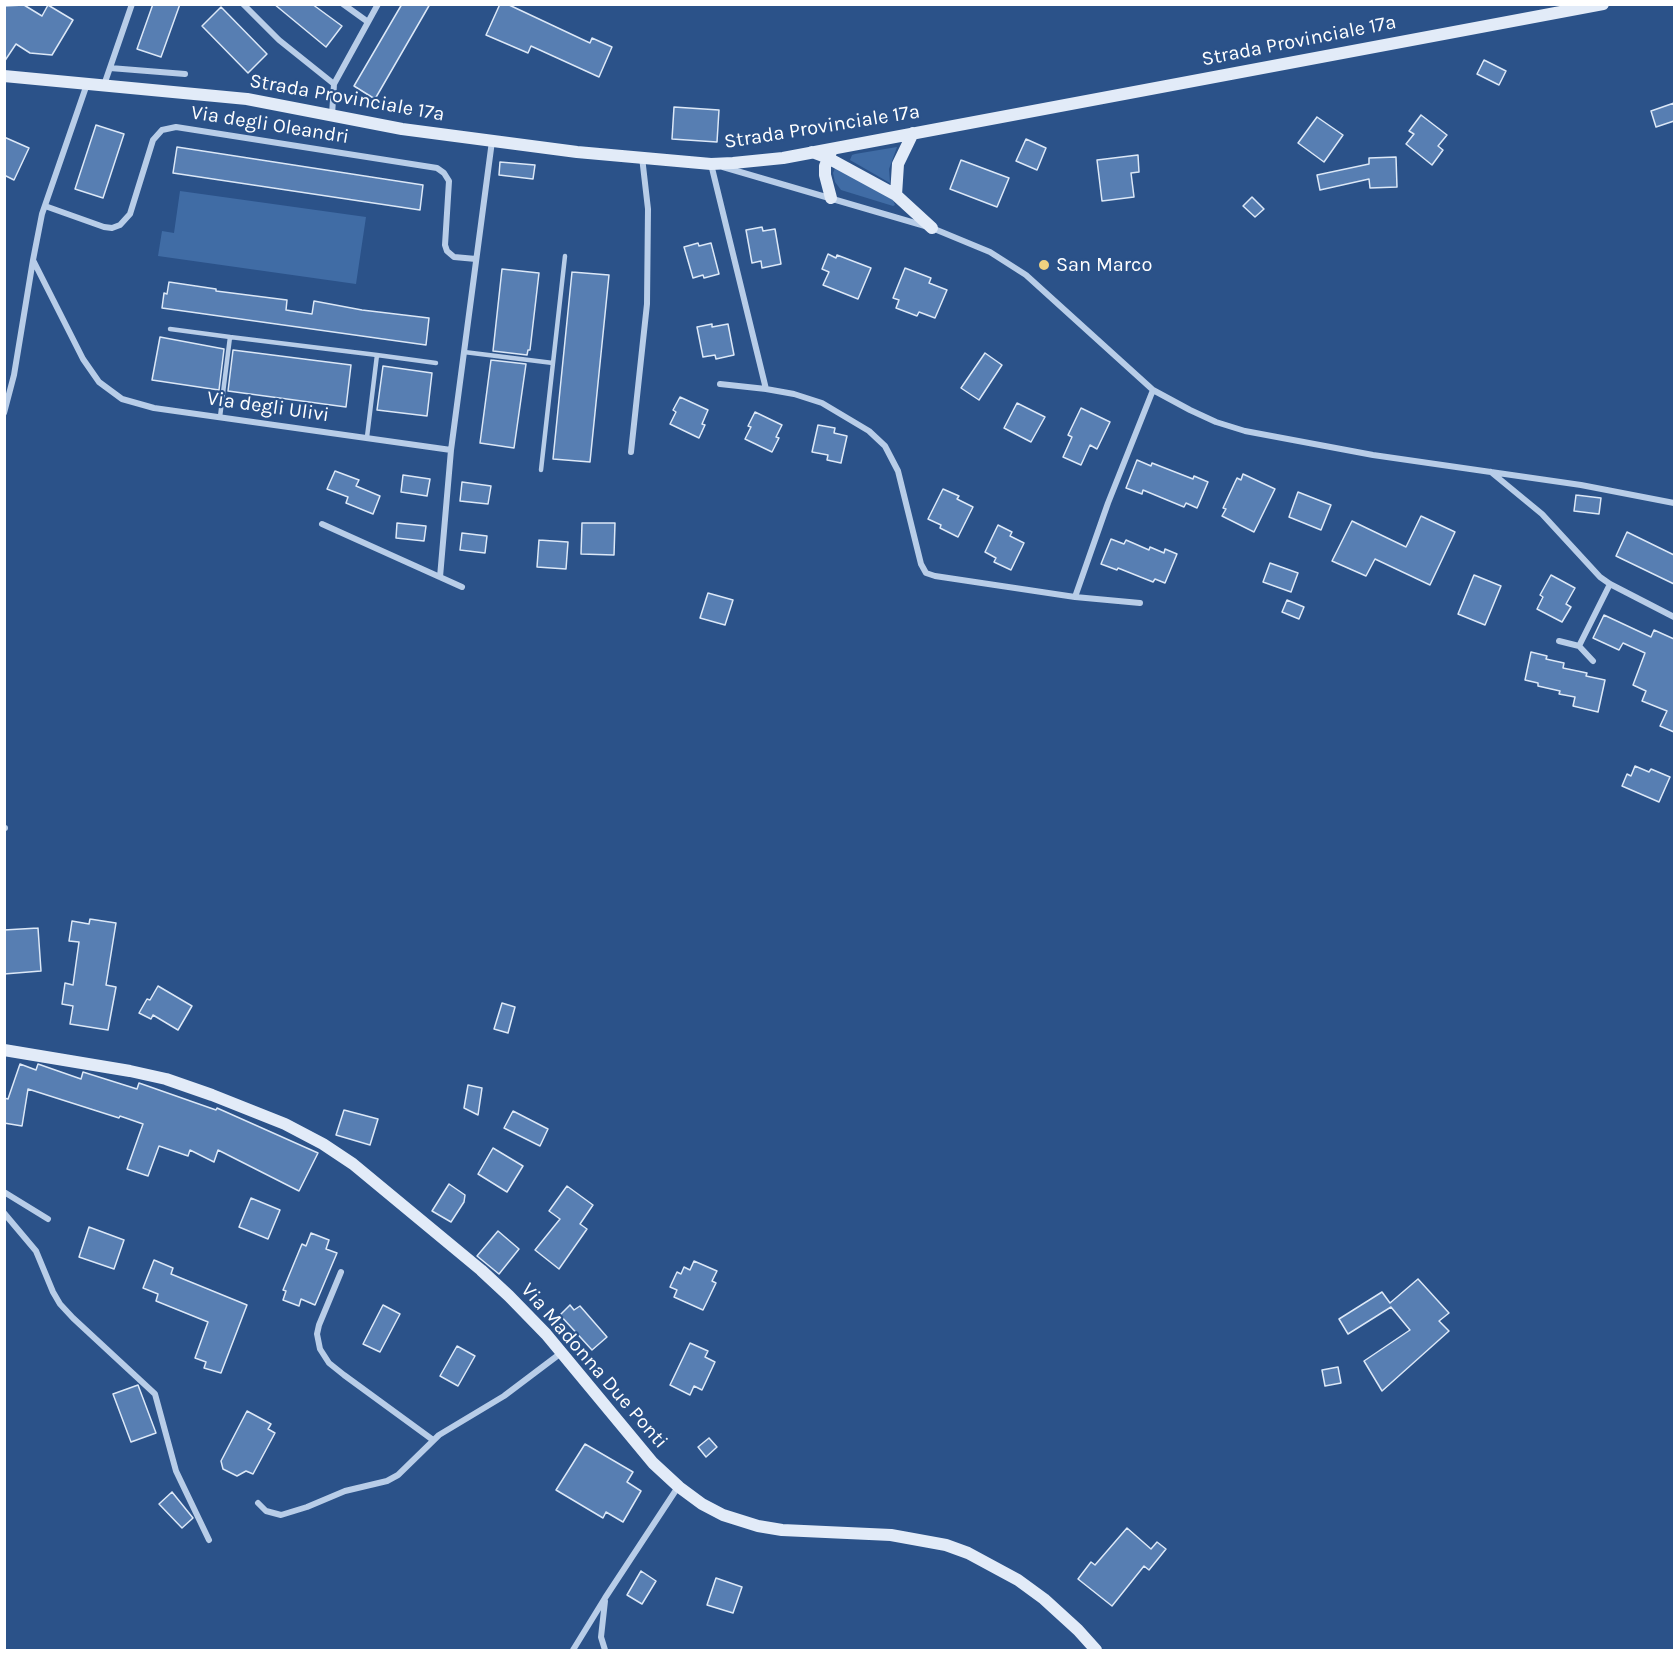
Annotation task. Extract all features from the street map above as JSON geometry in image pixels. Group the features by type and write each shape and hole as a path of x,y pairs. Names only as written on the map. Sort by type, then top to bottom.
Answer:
{"main road":[{"name":"Strada Provinciale 17a","path":"4,76 227,97 402,129 711,164 751,162 811,152 1603,4"},
{"path":"896,195 898,164 913,133"},
{"path":"831,198 825,175 828,158 836,147"},
{"path":"811,152 828,158 896,195 932,228"},
{"name":"Via Madonna Due Ponti","path":"4,1050 148,1074 212,1095 304,1134 353,1164 481,1270 522,1309 561,1352 635,1444 679,1487 702,1504 723,1515 758,1527 891,1535 936,1543 968,1553 1018,1580 1044,1599 1096,1650"}],"street":[{"path":"104,86 132,4"},
{"path":"243,4 279,40 334,84"},
{"path":"343,4 368,22"},
{"path":"332,116 334,84 378,4"},
{"path":"110,68 185,74"},
{"path":"5,413 45,206 87,84"},
{"name":"Via degli Oleandri","path":"45,206 104,226 112,228 120,225 127,219 131,210 153,140 162,130 176,128 437,168 449,181 445,245 447,251 454,257 476,259"},
{"path":"440,577 451,450 492,141"},
{"path":"631,452 647,304 648,210 642,157"},
{"path":"766,389 711,164 932,228 990,252 1026,275 1153,390 1202,416 1245,431 1373,455 1592,487 1674,503"},
{"name":"Via degli Ulivi","path":"33,260 93,376 105,388 122,399 220,417 451,450"},
{"path":"720,384 766,389 822,402 869,430 885,446 898,471 921,564 926,573 1075,597 1140,603"},
{"path":"1075,597 1108,503 1153,390"},
{"path":"1490,471 1542,514 1595,573 1610,584 1674,617"},
{"path":"322,524 462,587"},
{"path":"1579,646 1610,584"},
{"path":"1559,641 1579,646 1593,661"},
{"path":"4,1191 48,1219"},
{"path":"4,1213 36,1251 53,1292 66,1311 155,1394 174,1463 208,1540"},
{"path":"340,1272 317,1334 324,1357 344,1375 433,1440"},
{"path":"258,1503 266,1512 280,1515 308,1507 345,1491 387,1481 398,1475 433,1440 504,1396 561,1352"},
{"path":"573,1649 679,1487"},
{"path":"605,1598 602,1636 605,1650"}],"lane":[{"path":"541,470 565,256"},
{"path":"170,329 436,363"},
{"path":"220,417 230,337"},
{"path":"464,352 553,363"},
{"path":"367,437 377,355"}],"shaded area":[{"path":"897,147 889,169 890,183 850,160 855,154"},
{"path":"836,166 882,192 893,200 895,205 841,190 835,182 833,173"},
{"path":"180,191 366,217 356,284 158,256 162,231 174,233"}],"building":[{"path":"153,4 180,4 161,57 137,49"},
{"path":"274,4 312,4 342,26 326,47"},
{"path":"402,4 430,4 375,99 354,86"},
{"path":"500,4 507,4 590,43 592,38 612,47 599,77 531,46 528,53 486,35"},
{"path":"24,5 42,16 48,5 73,20 52,55 30,53 16,44 4,62 4,6"},
{"path":"221,7 267,54 248,73 202,26"},
{"path":"1484,60 1506,71 1499,85 1477,74"},
{"path":"1674,103 1674,121 1656,127 1651,111"},
{"path":"674,107 719,110 717,142 672,139"},
{"path":"1421,115 1447,135 1438,146 1443,150 1432,165 1406,144 1414,134 1409,131"},
{"path":"1317,117 1343,135 1324,162 1298,143"},
{"path":"96,125 124,134 103,198 75,189"},
{"path":"4,137 29,148 14,180 4,175"},
{"path":"1026,139 1046,148 1037,170 1016,161"},
{"path":"177,147 423,185 420,210 173,173"},
{"path":"1138,155 1139,172 1131,173 1134,197 1102,201 1097,160"},
{"path":"1396,157 1397,187 1370,188 1369,179 1320,190 1317,175 1369,164 1369,158"},
{"path":"961,160 1009,178 997,207 950,189"},
{"path":"500,162 535,165 533,179 499,175"},
{"path":"1252,197 1264,209 1255,217 1243,206"},
{"path":"762,227 763,231 775,229 781,264 762,268 761,261 752,263 746,230"},
{"path":"698,243 699,246 711,243 719,274 693,278 684,247"},
{"path":"828,254 836,258 837,255 871,268 858,299 823,285 829,272 822,269"},
{"path":"905,268 931,278 929,283 947,290 935,318 919,312 917,316 896,308 899,300 893,298"},
{"path":"502,269 539,273 530,350 527,355 493,351"},
{"path":"572,272 609,275 590,462 553,459"},
{"path":"169,282 216,289 216,291 287,300 286,310 312,314 314,301 362,310 429,318 426,345 162,308 164,293 167,294"},
{"path":"712,324 712,327 728,324 734,355 716,359 715,355 703,357 697,327"},
{"path":"160,337 224,349 219,390 152,380"},
{"path":"233,350 351,365 346,407 228,391"},
{"path":"985,353 1002,365 979,400 961,388"},
{"path":"491,360 526,364 514,448 480,443"},
{"path":"383,366 432,373 427,416 377,410"},
{"path":"680,397 708,410 699,438 670,424 676,412 673,410"},
{"path":"1017,403 1045,417 1031,442 1004,428"},
{"path":"1081,408 1110,422 1097,449 1090,445 1081,465 1063,457 1072,437 1068,435"},
{"path":"755,412 782,425 772,452 745,439"},
{"path":"818,425 835,428 834,433 847,436 841,463 827,460 828,455 812,452"},
{"path":"1137,460 1208,482 1197,508 1186,503 1184,507 1143,490 1142,494 1126,488"},
{"path":"335,471 359,480 356,486 380,496 373,514 346,503 348,497 327,489"},
{"path":"1243,474 1275,489 1254,532 1222,516 1226,509 1223,508 1237,478 1241,480"},
{"path":"403,475 430,479 427,496 401,492"},
{"path":"462,482 491,486 488,504 460,501"},
{"path":"943,489 959,496 957,499 973,507 958,537 928,519"},
{"path":"1298,492 1331,505 1321,530 1289,517"},
{"path":"1576,495 1601,498 1599,514 1574,511"},
{"path":"1421,516 1455,532 1430,585 1375,559 1366,576 1332,561 1352,521 1406,547"},
{"path":"397,523 426,526 424,541 396,538"},
{"path":"582,523 615,523 614,555 581,554"},
{"path":"998,525 1012,532 1010,536 1024,543 1011,570 994,562 996,558 985,552"},
{"path":"1627,532 1674,555 1674,584 1616,556"},
{"path":"462,533 487,536 485,553 460,550"},
{"path":"1111,539 1124,544 1126,540 1149,550 1150,547 1164,553 1165,549 1177,554 1165,583 1155,579 1153,582 1101,564"},
{"path":"539,540 568,542 566,569 537,567"},
{"path":"1270,563 1298,573 1291,592 1263,582"},
{"path":"1474,575 1501,586 1485,625 1458,614"},
{"path":"1551,575 1575,588 1566,604 1571,607 1562,622 1537,609 1543,597 1540,595"},
{"path":"708,593 733,600 725,625 700,618"},
{"path":"1287,600 1304,607 1299,619 1282,612"},
{"path":"1604,615 1651,637 1654,630 1674,639 1674,732 1660,726 1667,711 1642,701 1646,691 1633,685 1645,653 1623,643 1619,650 1593,638"},
{"path":"1531,652 1547,656 1546,659 1564,663 1563,668 1605,680 1598,712 1573,706 1575,697 1559,694 1560,691 1538,686 1538,683 1525,680"},
{"path":"1635,766 1649,772 1651,769 1670,777 1659,802 1622,786 1627,774 1631,776"},
{"path":"90,919 116,923 106,985 116,987 108,1030 70,1024 73,1006 62,1004 65,983 73,985 79,942 69,941 72,921 89,924"},
{"path":"38,928 41,971 4,974 4,930"},
{"path":"158,986 192,1006 178,1030 153,1015 151,1019 139,1013"},
{"path":"502,1003 515,1007 508,1033 494,1029"},
{"path":"20,1064 36,1070 38,1064 81,1079 83,1072 137,1089 139,1083 216,1110 217,1108 318,1153 299,1191 218,1150 214,1162 190,1150 188,1156 159,1146 148,1176 127,1169 143,1124 28,1089 22,1126 4,1123 4,1098 8,1099"},
{"path":"468,1085 482,1088 478,1115 464,1108"},
{"path":"344,1110 378,1119 370,1145 336,1135"},
{"path":"513,1111 548,1129 540,1146 504,1128"},
{"path":"493,1148 523,1166 507,1192 478,1174"},
{"path":"449,1184 465,1195 464,1202 451,1222 432,1211"},
{"path":"567,1186 593,1205 580,1224 587,1229 559,1269 535,1250 560,1219 549,1211"},
{"path":"251,1198 280,1210 268,1239 239,1227"},
{"path":"89,1227 124,1240 114,1269 79,1257"},
{"path":"498,1231 519,1249 499,1274 477,1256"},
{"path":"311,1233 329,1240 326,1249 337,1253 315,1305 301,1299 299,1306 283,1300 286,1291 283,1290 302,1244 306,1246"},
{"path":"154,1260 173,1268 171,1274 247,1305 221,1373 204,1368 206,1362 195,1358 208,1322 156,1301 158,1294 143,1288"},
{"path":"694,1261 717,1271 712,1281 716,1283 703,1310 674,1297 677,1290 670,1287 677,1272 681,1274 684,1267 690,1270"},
{"path":"1418,1279 1449,1313 1439,1321 1449,1331 1382,1391 1364,1361 1410,1330 1391,1307 1348,1334 1339,1319 1382,1292 1390,1303"},
{"path":"383,1305 400,1314 380,1352 363,1344"},
{"path":"570,1305 574,1310 580,1306 607,1337 592,1350 560,1315"},
{"path":"690,1343 708,1351 705,1357 715,1362 702,1390 694,1386 690,1395 670,1385"},
{"path":"457,1346 475,1356 458,1386 440,1376"},
{"path":"1338,1367 1341,1383 1325,1386 1322,1370"},
{"path":"138,1385 156,1433 131,1442 113,1394"},
{"path":"247,1411 271,1424 268,1429 275,1433 253,1474 246,1471 237,1476 223,1469 221,1461"},
{"path":"709,1438 717,1447 706,1457 698,1447"},
{"path":"585,1444 633,1472 627,1482 641,1491 623,1522 606,1512 603,1518 556,1490"},
{"path":"172,1492 193,1518 182,1528 159,1504"},
{"path":"1127,1528 1151,1549 1157,1542 1166,1549 1149,1570 1144,1566 1112,1606 1078,1579 1091,1562 1095,1565"},
{"path":"641,1571 656,1581 642,1604 627,1595"},
{"path":"716,1578 742,1587 733,1613 707,1605"}],"place":[{"name":"San Marco","path":"1044,265"}]}
